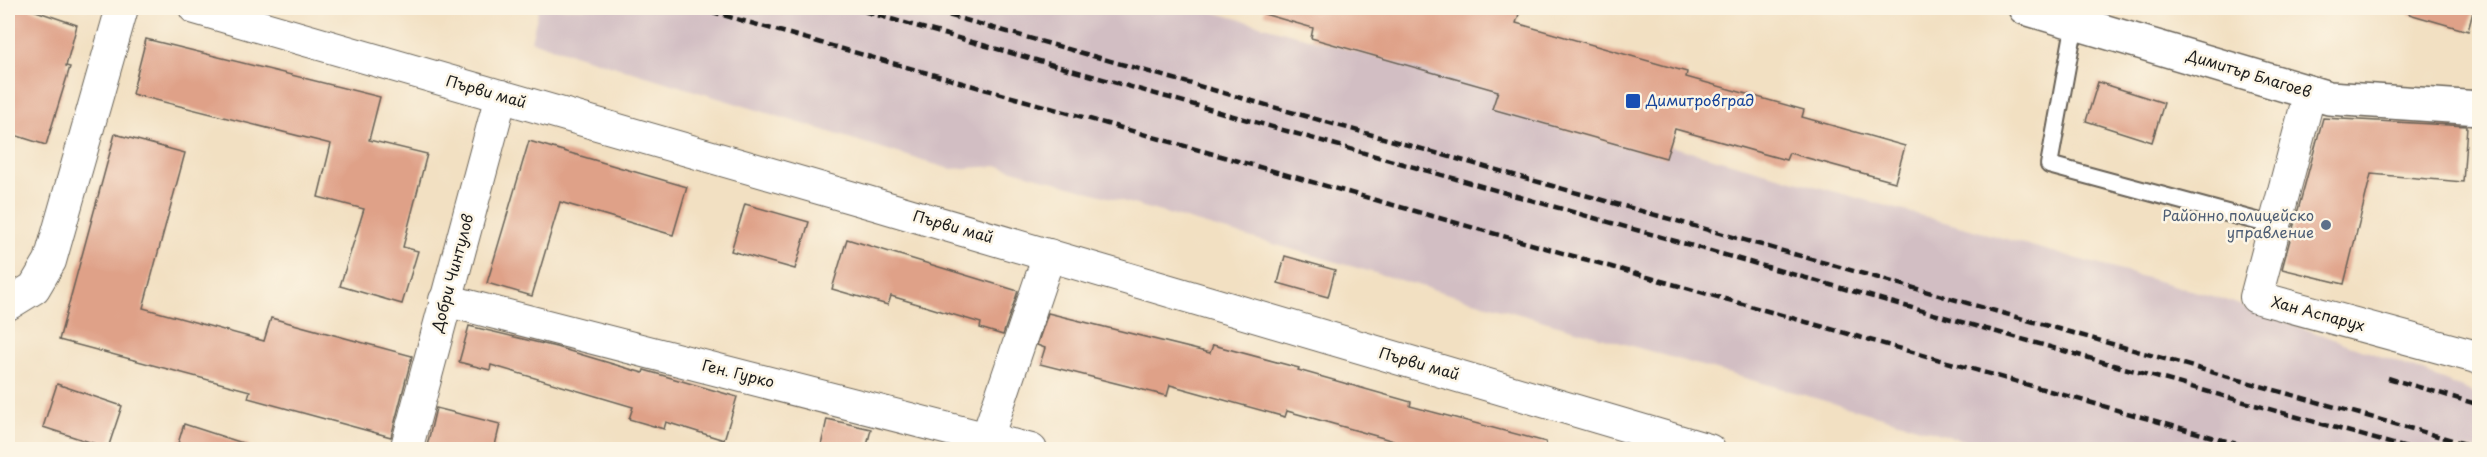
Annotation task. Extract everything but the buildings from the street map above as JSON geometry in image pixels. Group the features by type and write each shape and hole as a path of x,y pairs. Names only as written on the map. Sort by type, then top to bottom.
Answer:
{"street":[{"path":"8,304 34,288 50,261 122,8"},
{"name":"Първи май","path":"195,8 1049,255 1709,450"},
{"name":"Димитър Благоев","path":"2025,8 2329,98 2480,108"},
{"name":"Хан Аспарух","path":"2310,92 2256,297 2480,358"},
{"name":"Добри Чинтулов","path":"406,450 501,96"},
{"path":"985,444 1049,255"},
{"name":"Ген. Гурко","path":"445,300 930,422 985,444 1031,450"}],"lane":[{"path":"2075,22 2049,165 2275,226"}],"shaded area":[{"path":"539,8 1199,8 1498,91 1493,110 1665,158 1670,146 2223,299 2421,371 2479,395 2479,449 1994,449 999,166 950,169 531,41"}],"railway":[{"path":"698,8 2258,450"},
{"path":"852,8 2414,450"},
{"path":"923,8 2480,448"},
{"path":"2388,378 2480,405"}],"place":[{"name":"Димитровград","path":"1633,101"},
{"name":"Районно полицейско управление","path":"2326,225"}]}
